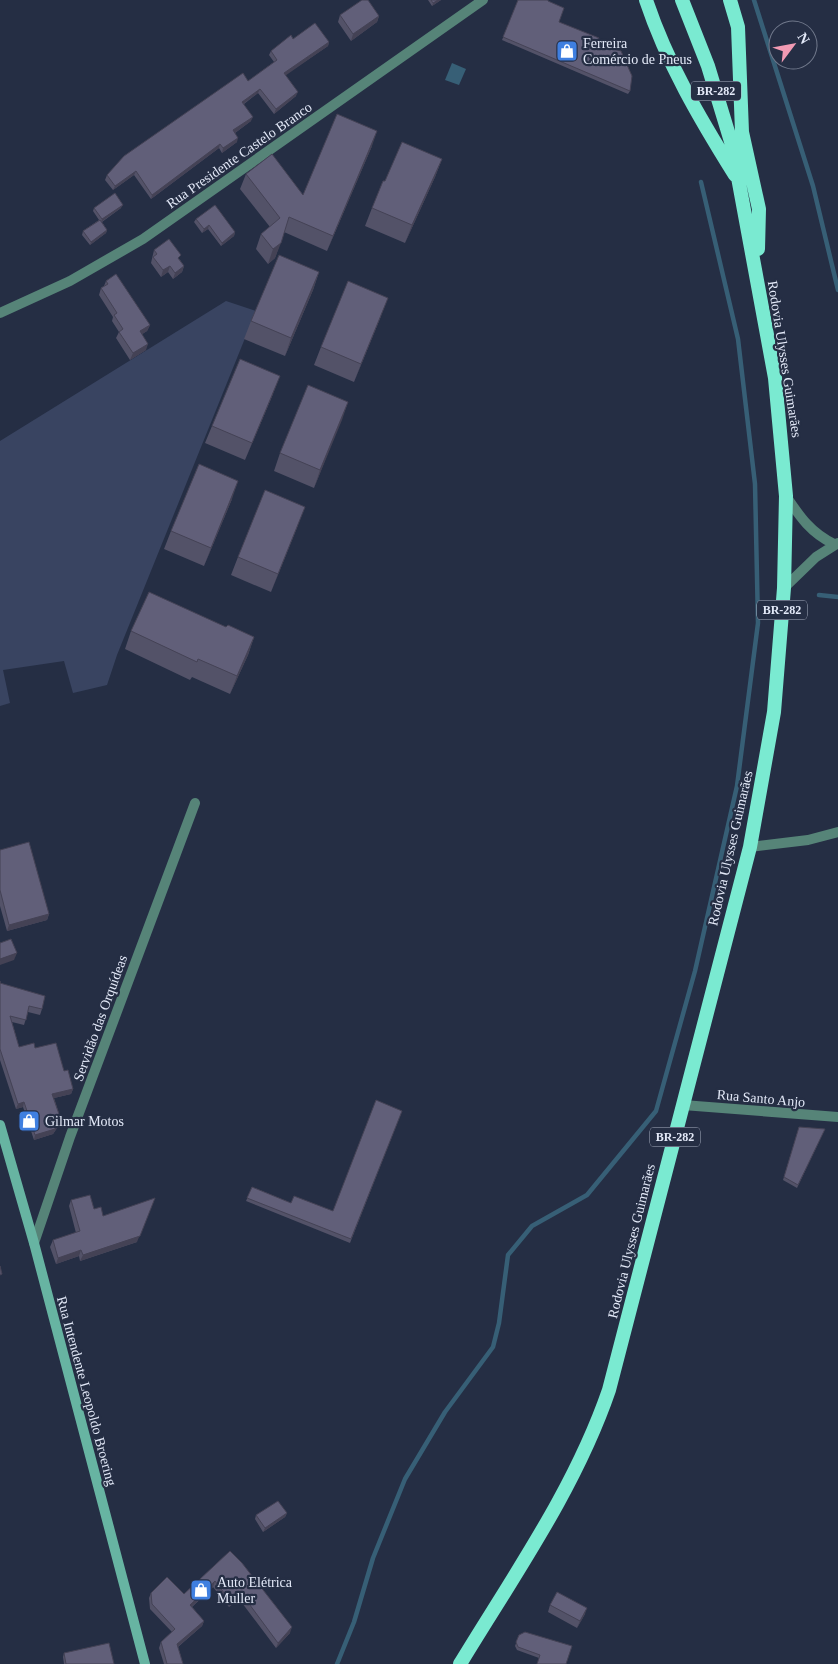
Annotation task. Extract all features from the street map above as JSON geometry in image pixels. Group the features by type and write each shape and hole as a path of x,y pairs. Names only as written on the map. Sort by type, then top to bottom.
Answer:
{"highway":[{"path":"646,0 667,57 699,117 740,184"},
{"name":"Rodovia Ulysses Guimarães","path":"460,1664 571,1481 598,1422 609,1390 750,847 774,712 784,588 786,496 775,378 732,145 711,75 682,0"},
{"path":"730,0 738,27 742,132 759,210 757,283"}],"main road":[{"name":"Rua Intendente Leopoldo Broering","path":"0,1125 34,1243 145,1664"}],"street":[{"name":"Rua Presidente Castelo Branco","path":"0,313 70,281 143,239 482,0"},
{"path":"786,496 807,526 819,537 836,544"},
{"path":"784,588 811,561 836,544"},
{"name":"Servidão das Orquídeas","path":"34,1243 70,1137 195,803"},
{"path":"750,847 808,840 838,832"},
{"name":"Rua Santo Anjo","path":"683,1105 838,1117"}],"shaded area":[{"path":"452,63 466,69 459,85 445,80"},
{"path":"226,301 256,311 117,655 107,685 73,693 64,661 3,670 10,703 0,706 0,441"}],"building":[{"path":"362,0 368,0 379,16 353,34 340,15"},
{"name":"Ferreira Comércio de Pneus","path":"518,0 548,0 564,8 559,22 599,38 596,44 621,51 632,76 630,91 503,37"},
{"path":"315,23 329,42 284,73 298,92 276,109 260,89 242,102 253,117 233,130 238,138 223,148 220,144 152,195 136,171 115,186 107,175 124,156 243,73 248,81 277,60 271,51 291,35 293,39"},
{"path":"337,114 377,131 333,236 289,217 281,243 273,249 261,234 280,218 246,174 272,154 303,195"},
{"path":"402,142 442,159 412,225 372,208"},
{"path":"115,193 123,205 102,219 94,208"},
{"path":"215,205 235,232 222,243 209,225 204,229 196,219"},
{"path":"100,220 107,230 91,242 83,231"},
{"path":"169,239 181,255 178,258 184,266 175,273 170,266 163,270 153,257 157,254 154,250"},
{"path":"279,255 319,272 291,338 251,321"},
{"path":"116,274 150,325 140,331 148,344 133,353 119,332 123,329 114,315 117,313 101,288 108,284 106,281"},
{"path":"348,281 388,298 361,364 321,347"},
{"path":"240,359 280,376 252,443 212,426"},
{"path":"308,385 348,402 320,470 280,453"},
{"path":"199,464 238,481 211,548 171,531"},
{"path":"265,490 305,507 278,574 238,557"},
{"path":"149,592 226,627 228,625 254,637 237,676 198,659 197,662 131,631"},
{"path":"29,842 49,914 9,925 0,890 0,850"},
{"path":"11,939 17,953 0,959 0,943"},
{"path":"0,983 45,996 42,1009 29,1006 26,1020 10,1016 19,1047 34,1043 35,1048 56,1043 64,1071 68,1070 73,1089 52,1094 61,1120 55,1129 35,1135 24,1102 18,1104 0,1049"},
{"path":"376,1100 402,1111 351,1239 247,1198 252,1187 291,1203 294,1196 333,1211"},
{"path":"799,1127 825,1129 798,1185 784,1177"},
{"path":"90,1195 94,1209 101,1207 103,1216 155,1198 140,1236 83,1255 81,1250 58,1258 53,1240 80,1231 71,1200"},
{"path":"278,1501 287,1513 265,1528 256,1515"},
{"path":"230,1551 242,1563 292,1627 278,1643 241,1593 231,1602 215,1581 190,1605 204,1621 177,1644 183,1664 167,1664 161,1642 175,1629 152,1604 151,1593 167,1577 184,1594"},
{"path":"557,1592 587,1608 580,1621 550,1605"},
{"path":"525,1632 572,1646 566,1664 537,1664 540,1655 518,1647 516,1642 519,1635"},
{"path":"109,1643 114,1664 66,1664 64,1653"}],"waterway":[{"path":"754,0 813,186 838,290"},
{"path":"337,1664 354,1622 373,1558 405,1479 445,1412 493,1347 499,1323 508,1255 532,1226 587,1195 656,1111 695,971 737,786 758,623 755,484 738,339 701,182"},
{"path":"819,595 838,597"}],"place":[{"name":"Ferreira Comércio de Pneus","path":"567,51"},
{"name":"Gilmar Motos","path":"29,1121"},
{"name":"Auto Elétrica Muller","path":"201,1590"}]}
